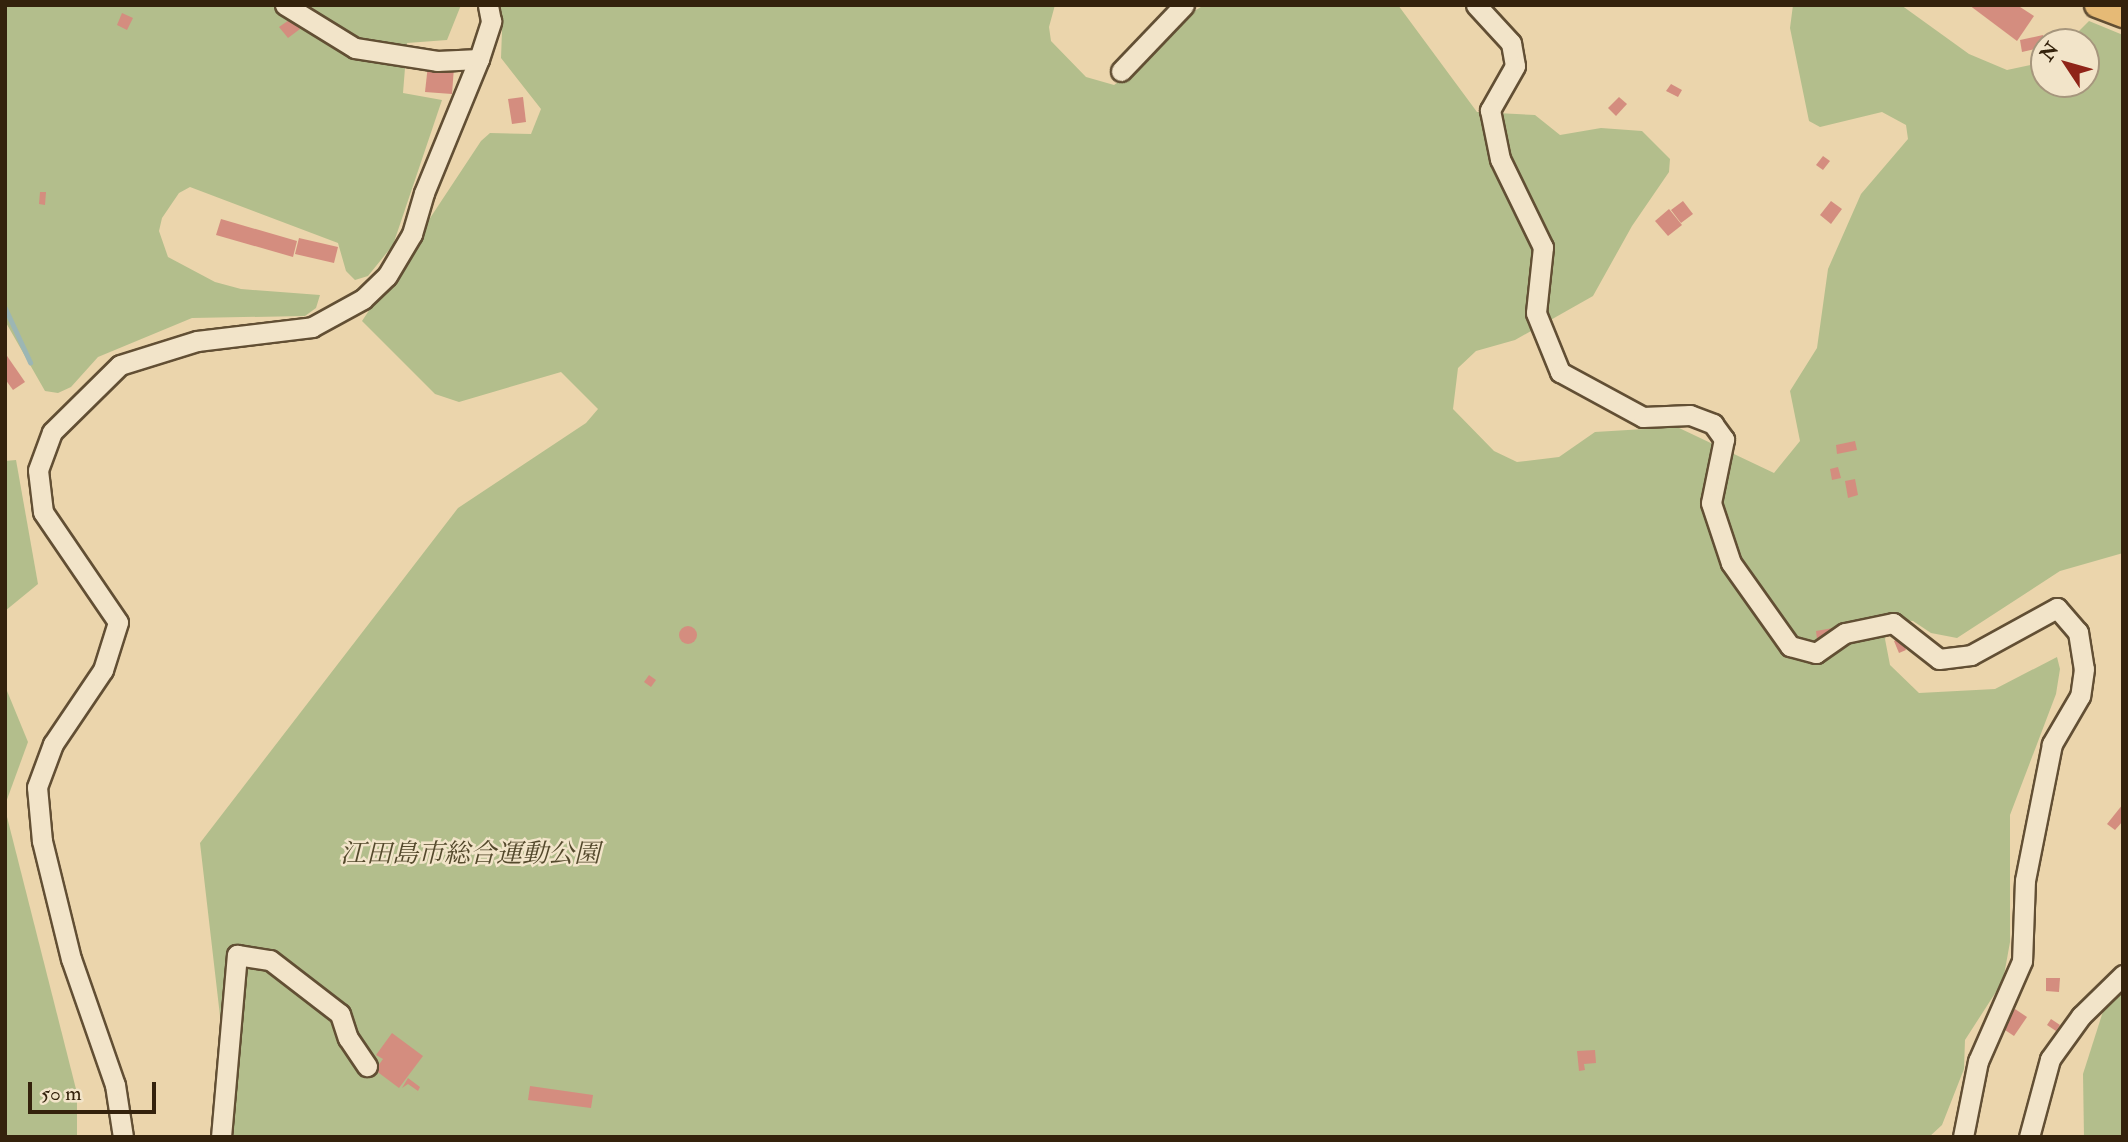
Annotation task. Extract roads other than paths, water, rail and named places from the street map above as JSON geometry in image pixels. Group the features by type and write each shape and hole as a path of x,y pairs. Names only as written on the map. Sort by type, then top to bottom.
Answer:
{"main road":[{"path":"2096,5 2123,15"}],"street":[{"path":"285,5 355,48 437,61 479,60"},
{"path":"123,1137 115,1085 71,959 42,841 37,787 53,744 103,670 118,622 43,512 38,470 52,432 120,365 197,341 312,327 363,299 387,276 412,234 424,193 479,60 491,21 488,5"},
{"path":"1121,71 1184,5"},
{"path":"1476,5 1511,43 1515,66 1490,110 1500,159 1543,247 1536,313 1560,372 1643,417 1690,415 1713,424 1724,439 1711,503 1731,563 1790,646 1816,653 1845,633 1893,623 1939,659 1971,655 2057,608 2078,632 2082,683 2080,696 2052,744 2025,880 2022,961 1978,1061 1963,1137"},
{"path":"221,1137 237,955 271,960 340,1014 348,1038 367,1066"},
{"path":"2029,1137 2050,1059 2081,1016 2123,975"}],"waterway":[{"path":"5,308 30,362"}],"park label":[{"name":"江田島市総合運動公園","path":"470,855"}]}
